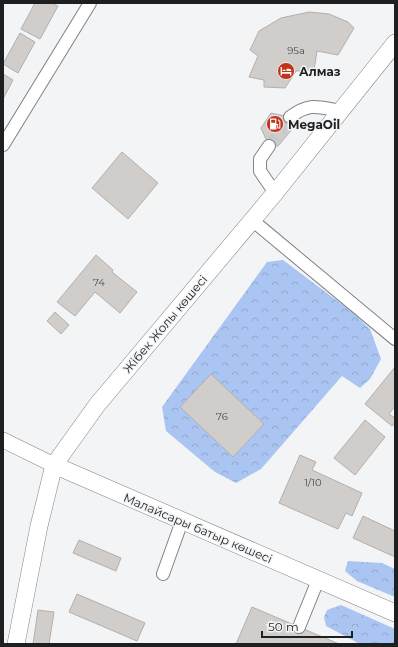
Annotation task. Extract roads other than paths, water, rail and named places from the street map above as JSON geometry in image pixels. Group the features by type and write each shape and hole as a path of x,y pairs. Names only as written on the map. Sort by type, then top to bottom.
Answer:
{"highway":[{"name":"Жібек Жолы көшесі","path":"16,644 39,526 54,465 97,405 275,193 395,43"},
{"name":"Малайсары батыр көшесі","path":"54,465 395,614"}],"main road":[{"name":"Малайсары батыр көшесі","path":"3,440 54,465"}],"street":[{"path":"3,145 90,3"},
{"path":"290,117 300,110 312,106 340,111"},
{"path":"269,146 260,159 260,171 275,193"},
{"path":"252,220 395,339"},
{"path":"163,574 182,521"},
{"path":"299,627 318,580"}],"tunnel":[{"path":"269,146 290,117"}],"place":[{"name":"Алмаз","path":"286,71"},
{"name":"MegaOil","path":"275,124"}]}
